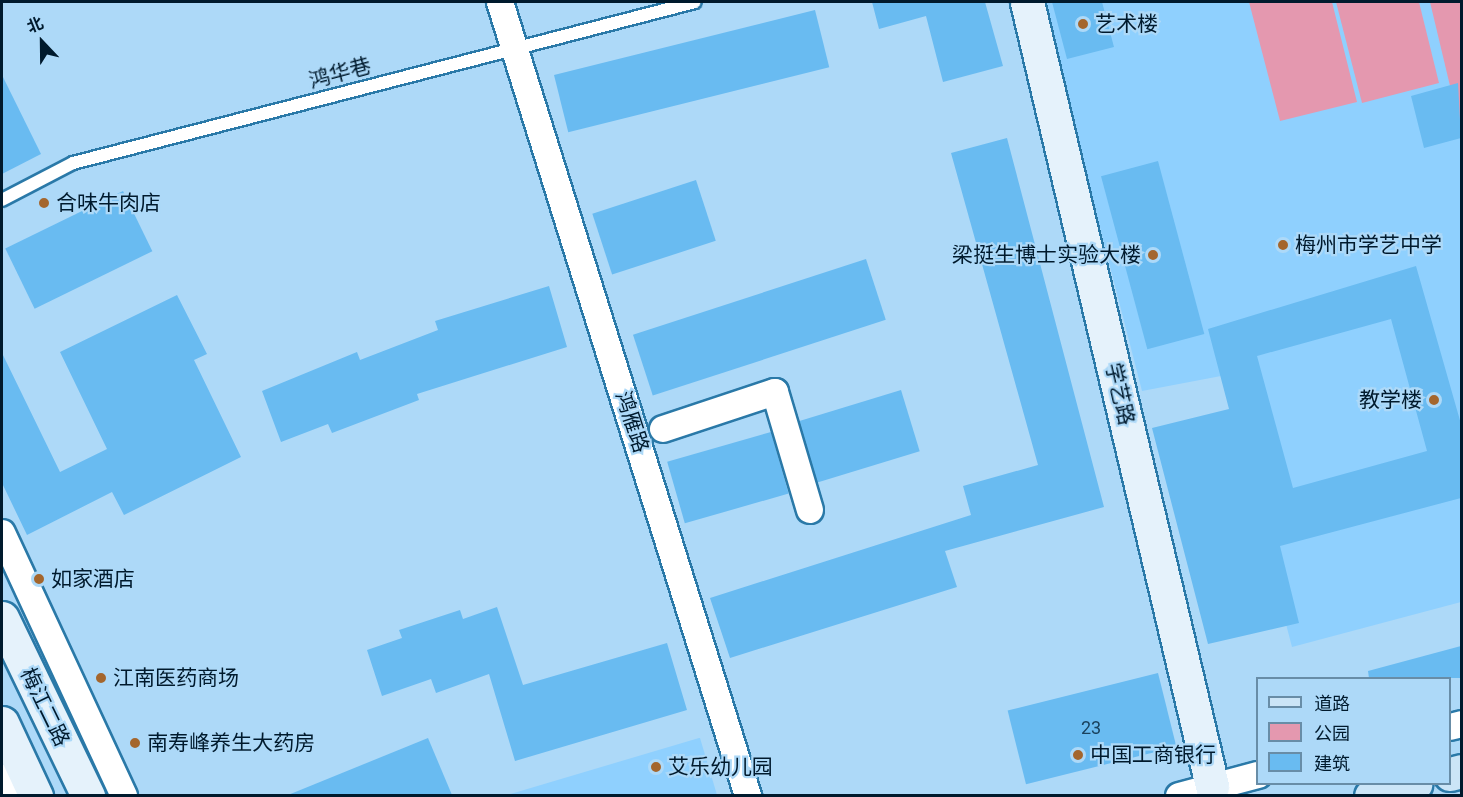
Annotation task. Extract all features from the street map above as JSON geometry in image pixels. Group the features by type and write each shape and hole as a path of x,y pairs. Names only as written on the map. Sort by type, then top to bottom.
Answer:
{"main road":[{"path":"1371,795 1408,785"}],"street":[{"name":"鸿雁路","path":"500,2 748,795"},
{"name":"学艺路","path":"1027,2 1212,786"},
{"path":"663,429 775,392 810,510"},
{"path":"2,533 124,795"},
{"name":"梅江二路","path":"2,618 88,795"},
{"path":"2,723 36,795"},
{"path":"1179,795 1256,775"},
{"path":"2,777 11,795"}],"lane":[{"name":"鸿华巷","path":"2,200 73,163 695,2"}],"shaded area":[{"name":"梅州市学艺中学","path":"1042,2 1461,2 1461,602 1292,647 1221,376 1142,391"},
{"name":"艾乐幼儿园","path":"699,738 717,795 507,795"}],"green space":[{"path":"1249,2 1332,2 1357,102 1280,121"},
{"path":"1336,2 1419,2 1439,83 1362,103"},
{"path":"1430,2 1461,2 1461,132"}],"building":[{"path":"872,2 985,2 1003,66 943,82 926,16 879,29"},
{"name":"艺术楼","path":"1052,2 1102,2 1114,47 1067,59"},
{"path":"815,10 829,67 568,132 554,75"},
{"path":"2,75 41,154 2,174"},
{"path":"1458,83 1461,138 1424,148 1411,96"},
{"path":"1007,138 1104,507 945,551 957,587 730,658 710,598 971,515 963,486 1038,465 951,153"},
{"name":"梁挺生博士实验大楼","path":"1158,161 1204,334 1147,349 1101,176"},
{"path":"696,180 716,241 612,275 592,214"},
{"path":"123,191 152,251 35,309 5,248"},
{"path":"866,259 886,320 653,396 633,335"},
{"name":"教学楼","path":"1416,266 1461,424 1461,498 1280,546 1299,623 1208,644 1152,428 1229,409 1208,329","holes":["1391,319 1427,451 1293,488 1257,356"]},
{"path":"549,286 567,347 417,394 419,400 332,433 328,424 281,442 262,391 357,352 360,360 438,330 435,321"},
{"path":"177,295 207,354 194,360 241,457 124,515 112,492 27,535 2,483 2,353 60,472 107,449 60,352"},
{"path":"901,390 920,451 817,482 799,421"},
{"path":"771,432 789,494 685,523 667,462"},
{"path":"497,607 523,685 667,643 687,710 515,761 489,674 436,693 431,679 382,696 367,650 402,638 399,630 460,610 463,619"},
{"path":"1461,646 1461,678 1369,677 1368,671"},
{"path":"1158,673 1176,747 1026,784 1008,710"},
{"path":"428,738 452,795 288,795"}],"place":[{"name":"艺术楼","path":"1083,24"},
{"name":"合味牛肉店","path":"44,203"},
{"name":"梅州市学艺中学","path":"1283,245"},
{"name":"梁挺生博士实验大楼","path":"1153,255"},
{"name":"教学楼","path":"1434,400"},
{"name":"如家酒店","path":"39,579"},
{"name":"江南医药商场","path":"101,678"},
{"name":"南寿峰养生大药房","path":"135,743"},
{"name":"中国工商银行","path":"1078,755"},
{"name":"艾乐幼儿园","path":"656,767"}]}
